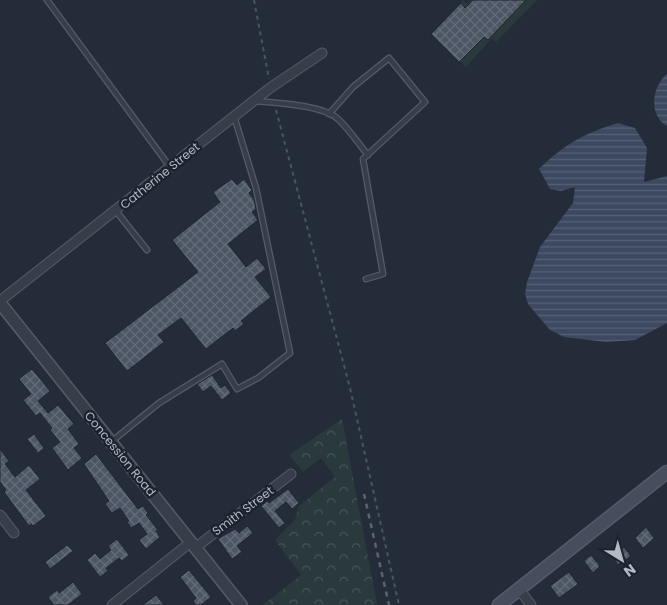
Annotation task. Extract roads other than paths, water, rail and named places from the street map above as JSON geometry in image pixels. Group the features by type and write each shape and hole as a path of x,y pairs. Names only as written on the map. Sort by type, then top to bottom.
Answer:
{"main road":[{"path":"498,605 667,472"}],"street":[{"name":"Catherine Street","path":"0,302 254,100 322,54"},
{"name":"Concession Road","path":"0,302 241,605"},
{"name":"Smith Street","path":"112,605 291,474"},
{"path":"0,515 14,533"},
{"path":"519,589 531,605"}],"lane":[{"path":"47,0 170,167"},
{"path":"329,114 353,87 388,58 425,102 364,159 383,274 366,279"},
{"path":"254,100 329,114 337,119 368,155"},
{"path":"111,442 159,403 222,364 237,389 258,378 290,353 256,188 234,116"},
{"path":"116,211 147,250"}],"water":[{"path":"667,74 667,126 657,115 654,100 658,86"},
{"path":"618,123 635,128 647,148 644,182 667,176 667,323 635,340 606,342 564,337 550,330 528,304 525,294 527,282 540,247 573,203 575,187 561,191 550,189 539,169 558,152 576,140"}],"railway":[{"path":"364,494 389,605"}]}
